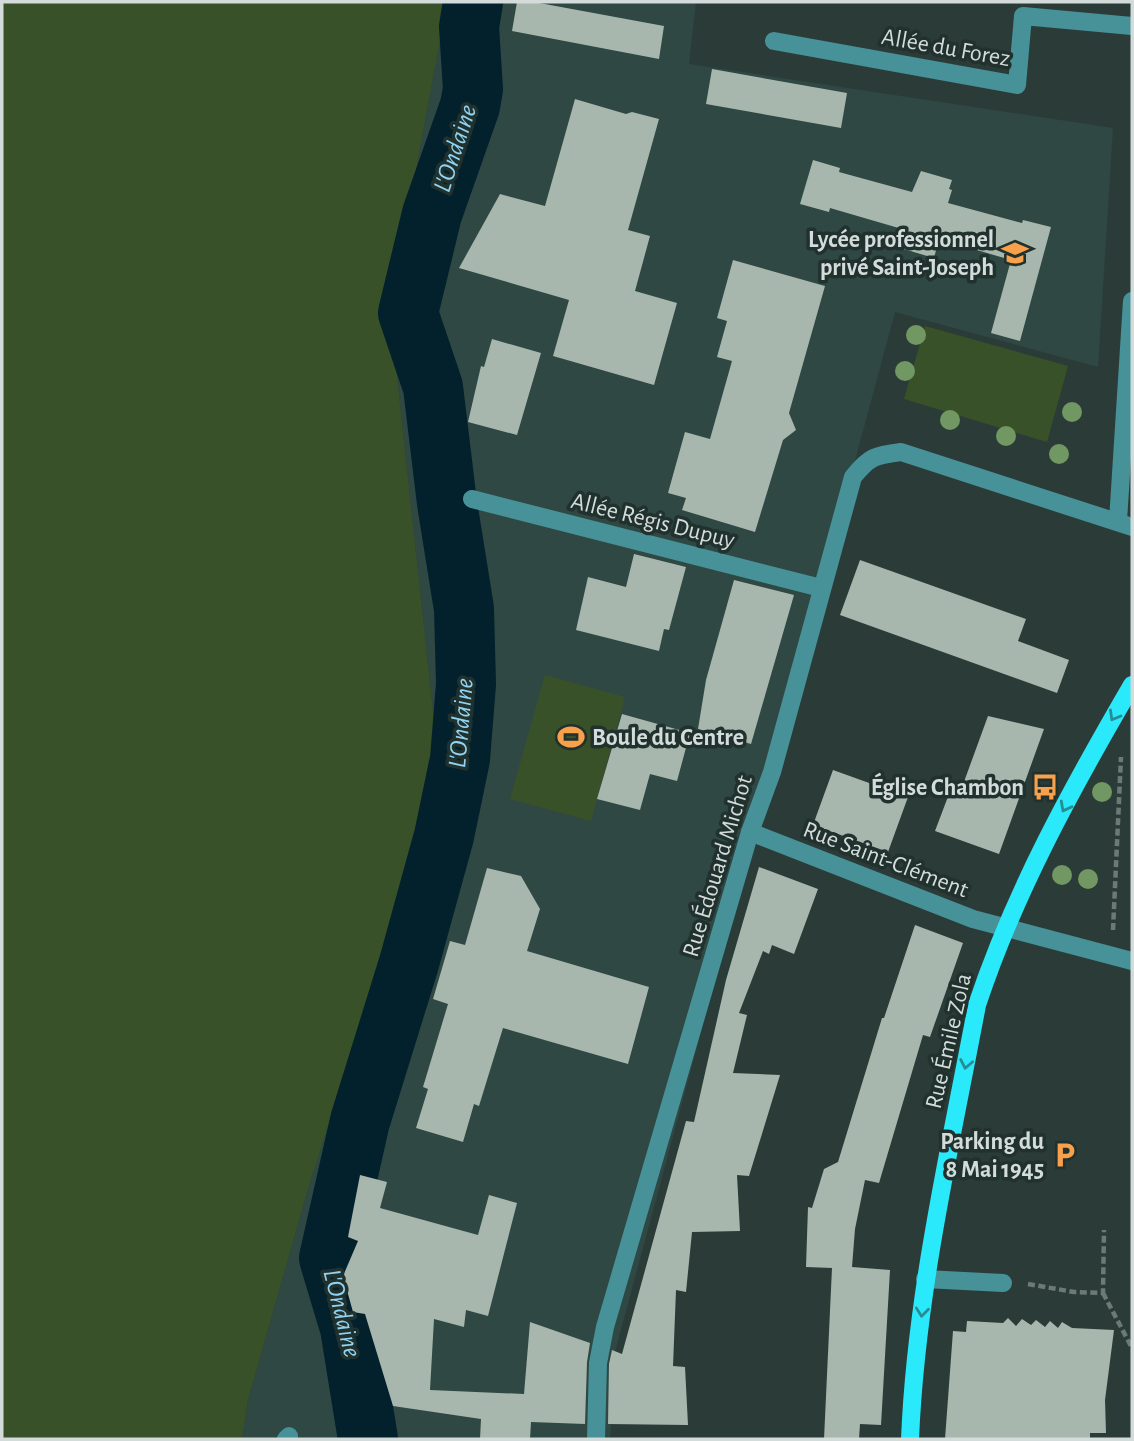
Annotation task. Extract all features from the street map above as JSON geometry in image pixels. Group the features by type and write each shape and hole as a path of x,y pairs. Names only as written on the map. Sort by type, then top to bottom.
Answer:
{"main road":[{"name":"Rue Émile Zola","path":"910,1439 911,1405 925,1279 977,1005 1006,928 1035,864 1132,685"}],"street":[{"name":"Allée du Forez","path":"774,41 1017,85 1023,16 1132,26"},
{"path":"1125,524 1132,301"},
{"name":"Rue Édouard Michot","path":"596,1439 598,1363 605,1327 750,832 772,772 853,477 863,464 876,455 901,452 1125,524"},
{"name":"Allée Régis Dupuy","path":"472,499 821,588"},
{"name":"Rue Saint-Clément","path":"750,832 973,919 1132,961"},
{"path":"925,1279 1003,1283"}],"path":[{"path":"1111,956 1122,752"},
{"path":"1104,1230 1103,1293 1132,1348"},
{"path":"1003,1283 1103,1293"}],"shaded area":[{"path":"447,2 696,2 689,64 1113,128 1098,367 895,312 615,1352 610,1439 242,1439 248,1400 307,1192 440,776 390,311"}],"green space":[{"path":"2,2 447,2 390,311 440,776 307,1192 248,1400 242,1439 2,1439"},
{"path":"925,326 1068,366 1047,442 904,399"},
{"name":"Boule du Centre","path":"545,675 625,697 591,821 510,799"}],"building":[{"path":"517,2 534,2 664,26 659,59 512,31"},
{"path":"712,69 847,93 841,128 706,104"},
{"path":"575,99 626,114 632,112 659,119 628,230 650,236 635,291 677,303 654,385 553,356 569,300 459,268 500,194 545,206"},
{"name":"Lycée professionnel privé Saint-Joseph","path":"813,160 840,168 839,172 912,192 921,171 952,180 948,203 1022,223 1023,220 1051,227 1020,341 991,333 1011,260 939,239 934,258 897,247 902,229 830,208 829,212 800,204"},
{"path":"733,260 825,286 789,413 796,430 783,440 755,532 682,510 686,498 668,493 685,432 710,439 732,361 717,357 727,321 717,318"},
{"path":"492,339 541,353 517,435 468,422 481,366 484,367"},
{"path":"634,554 686,567 669,630 664,629 659,651 576,630 588,577 626,587"},
{"path":"860,560 1026,619 1018,641 1069,660 1057,693 840,615"},
{"path":"734,580 794,595 751,744 698,729 706,680"},
{"path":"622,714 690,733 677,781 650,774 640,810 597,799"},
{"path":"988,716 1044,729 999,854 935,831 952,786 961,790"},
{"path":"833,770 908,797 888,852 813,825"},
{"path":"759,867 818,889 794,954 772,945 769,954 763,951 739,1013 747,1015 733,1073 780,1075 749,1176 737,1175 740,1231 692,1232 686,1292 676,1290 673,1366 685,1367 688,1425 608,1424 609,1364 612,1350 622,1354 686,1121 694,1122 726,980"},
{"path":"487,868 521,876 540,909 527,951 649,987 628,1064 503,1028 479,1106 474,1104 463,1142 416,1128 428,1089 423,1087 448,1004 433,999 450,941 465,945"},
{"path":"915,925 963,943 930,1037 923,1035 879,1183 865,1180 855,1229 852,1267 890,1270 881,1425 860,1424 859,1439 824,1439 832,1268 806,1267 808,1207 812,1208 824,1169 838,1162 882,1018"},
{"path":"360,1175 387,1182 380,1208 478,1235 489,1195 517,1203 488,1316 466,1310 464,1327 434,1319 430,1390 524,1394 530,1322 590,1343 585,1424 531,1422 530,1439 480,1439 481,1419 393,1406 365,1314 353,1312 343,1276 358,1241 348,1237"},
{"path":"1008,1318 1016,1326 1022,1319 1031,1325 1036,1320 1045,1327 1050,1321 1058,1328 1062,1322 1072,1328 1114,1330 1105,1400 1106,1433 1090,1433 1090,1439 945,1439 953,1331 966,1332 967,1321 1003,1323"}],"waterway":[{"name":"L'Ondaine","path":"368,1439 350,1328 329,1258 360,1121 409,963 444,836 460,759 466,684 464,609 447,503 433,387 408,313 432,214 470,106 473,89 469,27 473,2"}],"place":[{"name":"Lycée professionnel privé Saint-Joseph","path":"1015,253"},
{"name":"Boule du Centre","path":"571,737"},
{"name":"Église Chambon","path":"1045,787"},
{"name":"Parking du 8 Mai 1945","path":"1065,1155"}]}
